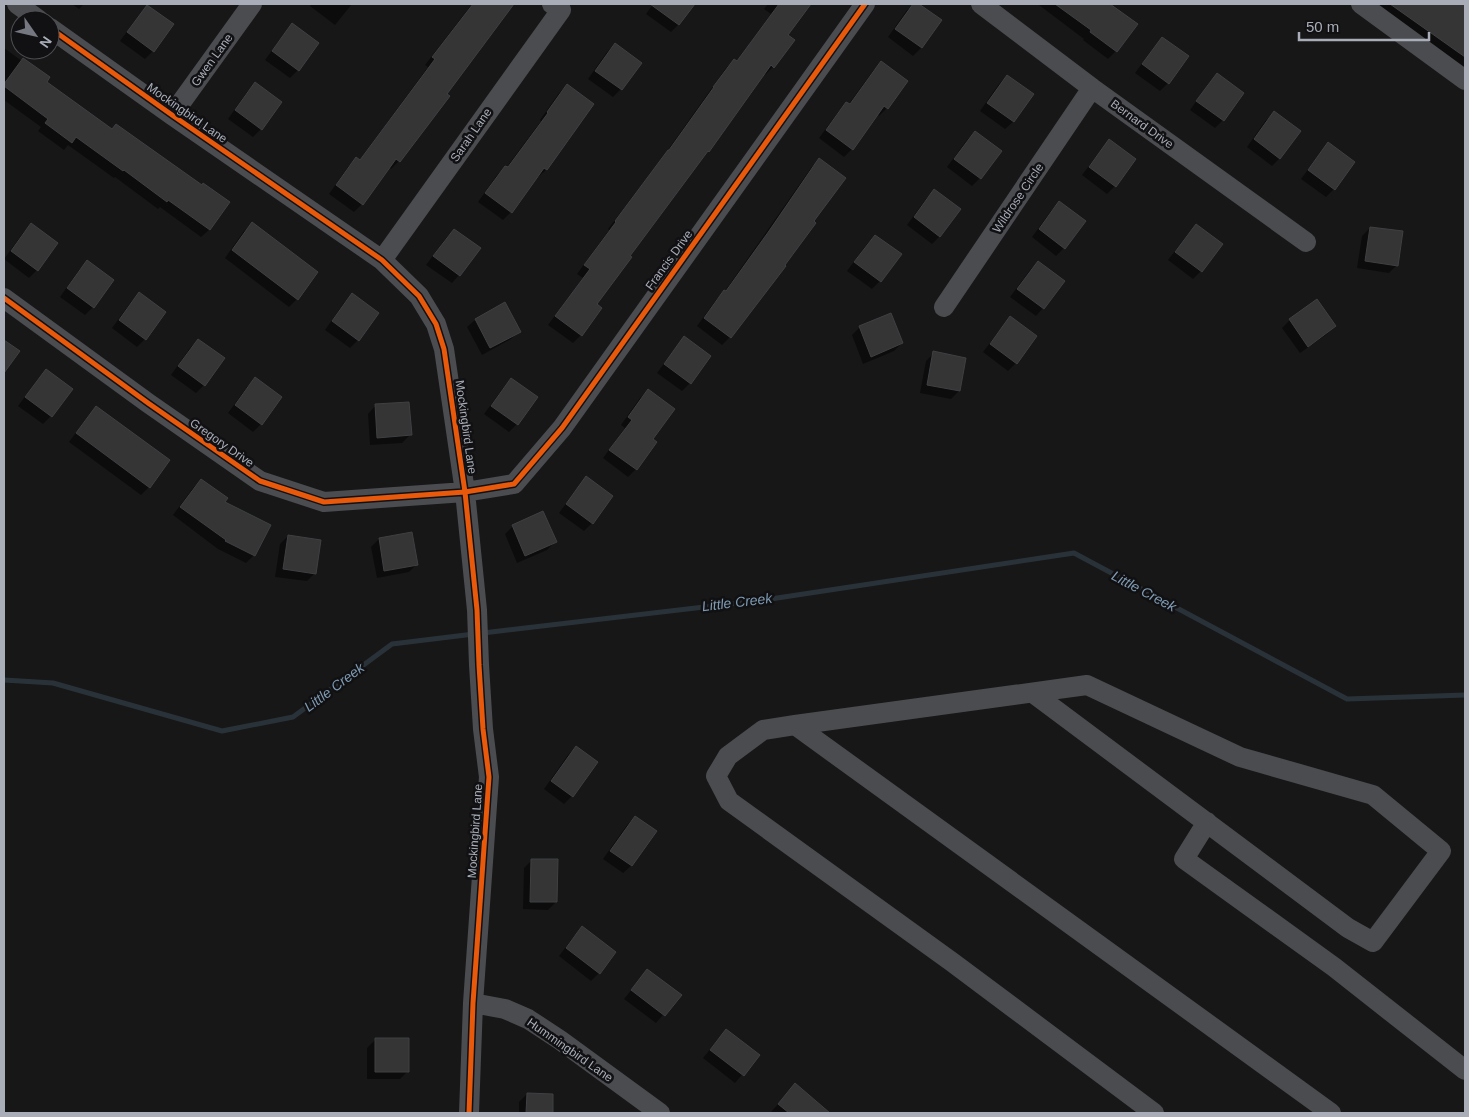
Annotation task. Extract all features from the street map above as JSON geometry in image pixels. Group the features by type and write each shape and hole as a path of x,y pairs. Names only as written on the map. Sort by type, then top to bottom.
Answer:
{"street":[{"name":"Gwen Lane","path":"172,115 252,4"},
{"name":"Francis Drive","path":"465,492 514,484 562,428 865,4"},
{"name":"Bernard Drive","path":"981,4 1092,88 1306,242"},
{"path":"1361,4 1465,80"},
{"name":"Sarah Lane","path":"382,260 556,7"},
{"name":"Mockingbird Lane","path":"60,35 382,260 419,296 436,324 444,349 465,492 477,610 483,729 489,777 473,1003 469,1113"},
{"name":"Wildrose Circle","path":"944,307 1092,88"},
{"name":"Gregory Drive","path":"4,298 148,404 260,481 324,502 465,492"},
{"path":"1033,693 1348,928 1373,942 1441,850 1373,795 1240,757 1087,685 763,730 728,756 716,776 729,801 952,962 1154,1113"},
{"path":"795,726 1331,1113"},
{"path":"1206,822 1184,859 1334,967 1465,1070"},
{"name":"Hummingbird Lane","path":"473,1003 505,1009 528,1019 660,1113"}],"building":[{"path":"473,4 514,4 447,94 450,96 400,162 396,159 363,205 336,185 356,157 360,160 435,59 432,57"},
{"path":"650,4 695,4 679,25"},
{"path":"779,4 811,4 788,35 795,40 774,68 771,65 709,152 630,256 632,257 597,304 602,308 582,336 555,316 590,269 584,265 713,87 734,59 737,61"},
{"path":"913,4 919,4 942,20 922,48 895,29"},
{"path":"1055,4 1110,4 1138,24 1117,52"},
{"path":"1390,4 1465,4 1465,57"},
{"path":"147,5 174,24 154,52 127,32"},
{"path":"292,23 319,43 299,71 272,51"},
{"path":"1162,37 1189,56 1169,84 1142,64"},
{"path":"615,43 642,63 622,90 595,71"},
{"path":"22,60 26,60 50,77 47,82 112,129 116,124 202,185 203,183 230,202 210,230 168,200 167,202 76,137 72,143 45,123 48,119 4,86"},
{"path":"881,61 908,81 888,109 884,106 853,150 826,130 846,102 850,104"},
{"path":"1217,73 1244,93 1224,121 1196,101"},
{"path":"1007,75 1034,94 1014,122 987,103"},
{"path":"255,82 282,102 262,130 235,110"},
{"path":"567,84 594,104 547,170 544,168 512,213 485,193 505,166 508,167"},
{"path":"1274,111 1301,131 1280,159 1254,139"},
{"path":"975,131 1002,151 981,179 954,159"},
{"path":"1109,139 1136,159 1116,187 1089,167"},
{"path":"1328,142 1355,162 1335,190 1308,170"},
{"path":"819,158 846,178 814,221 816,223 786,266 731,338 704,318 724,290 726,291"},
{"path":"934,189 961,209 940,237 914,217"},
{"path":"1059,201 1086,221 1065,249 1039,229"},
{"path":"252,222 318,272 298,300 232,250"},
{"path":"31,223 58,243 38,271 11,251"},
{"path":"1196,224 1223,244 1202,272 1175,252"},
{"path":"1370,227 1403,231 1398,266 1365,261"},
{"path":"454,229 481,248 460,276 433,256"},
{"path":"875,235 902,254 881,282 854,262"},
{"path":"87,260 114,280 94,308 67,288"},
{"path":"1038,261 1065,281 1044,309 1017,289"},
{"path":"139,292 166,312 146,340 119,320"},
{"path":"352,293 379,313 359,341 332,321"},
{"path":"1317,299 1336,326 1308,347 1289,319"},
{"path":"505,302 521,332 490,348 475,319"},
{"path":"891,313 903,343 871,357 859,326"},
{"path":"1010,316 1037,336 1017,364 990,344"},
{"path":"684,336 711,356 691,384 664,364"},
{"path":"198,339 225,358 205,386 178,366"},
{"path":"4,340 20,351 4,373"},
{"path":"933,351 966,358 960,391 927,385"},
{"path":"46,369 73,389 52,417 25,397"},
{"path":"255,377 282,397 262,425 235,405"},
{"path":"511,378 538,397 518,425 491,406"},
{"path":"648,389 675,409 653,439 657,442 637,470 609,450 632,420 628,417"},
{"path":"409,402 412,435 377,438 375,404"},
{"path":"96,406 170,460 150,488 76,433"},
{"path":"586,476 613,496 593,524 566,504"},
{"path":"201,479 228,498 225,502 271,525 255,556 225,541 180,507"},
{"path":"543,511 557,542 525,556 512,525"},
{"path":"412,532 418,565 384,571 379,538"},
{"path":"288,535 321,540 316,574 283,569"},
{"path":"576,746 598,762 573,797 551,781"},
{"path":"635,816 657,831 632,866 610,851"},
{"path":"531,859 558,859 557,902 530,902"},
{"path":"582,926 616,952 600,974 566,948"},
{"path":"647,969 682,995 665,1016 631,990"},
{"path":"726,1029 760,1055 744,1076 710,1050"},
{"path":"375,1038 409,1038 409,1072 375,1072"},
{"path":"795,1083 830,1113 789,1113 778,1104"},
{"path":"527,1093 553,1094 553,1113 526,1113"}],"waterway":[{"name":"Little Creek","path":"483,633 764,600 1074,553 1347,699 1465,695"},
{"name":"Little Creek","path":"4,680 53,683 222,731 293,717 392,644 474,634"}],"cycle path":[{"path":"4,298 148,403 260,481 324,502 465,492 514,484 562,428 865,4"},
{"path":"60,35 382,260 419,296 436,324 444,349 465,492 477,610 483,729 489,777 473,1003 469,1113"}]}
